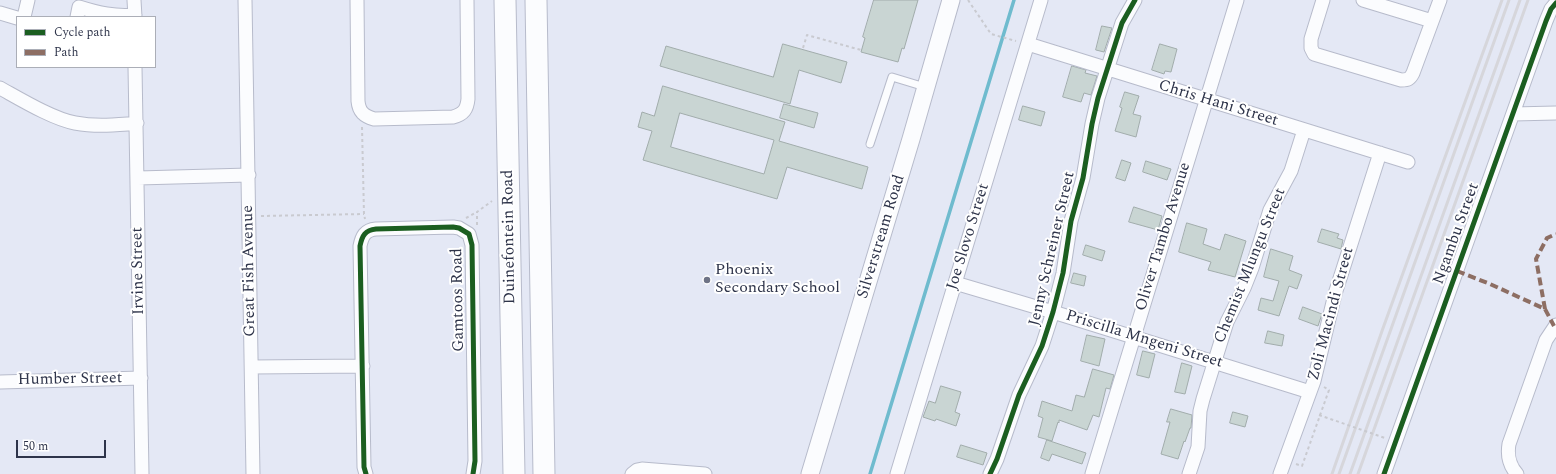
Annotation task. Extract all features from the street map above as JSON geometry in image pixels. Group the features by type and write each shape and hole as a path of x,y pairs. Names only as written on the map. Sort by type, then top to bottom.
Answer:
{"main road":[{"name":"Duinefontein Road","path":"505,0 514,474"},
{"name":"Duinefontein Road","path":"536,0 544,474"}],"street":[{"path":"24,16 28,0"},
{"path":"79,8 97,13 118,16 135,16 134,0"},
{"name":"Great Fish Avenue","path":"245,0 253,474"},
{"path":"357,0 358,107 362,114 374,119 453,117 460,116 465,111 468,98 467,0"},
{"name":"Silverstream Road","path":"810,474 951,0"},
{"name":"Joe Slovo Street","path":"897,474 1041,0"},
{"name":"Jenny Schreiner Street","path":"990,474 997,460 1019,395 1042,346 1053,312 1065,264 1071,221 1086,163 1094,111 1106,69 1122,23 1135,0"},
{"name":"Oliver Tambo Avenue","path":"1092,474 1237,0"},
{"path":"1323,0 1311,39 1310,48 1314,54 1401,80 1411,78 1440,0"},
{"path":"1363,0 1432,21"},
{"name":"Ngambu Street","path":"1384,474 1546,21 1551,9 1556,3"},
{"path":"0,14 16,18"},
{"name":"Chris Hani Street","path":"1028,44 1408,162"},
{"name":"Irvine Street","path":"135,68 142,474"},
{"path":"0,88 55,116 75,123 101,126 137,123"},
{"path":"1513,114 1556,113"},
{"name":"Chemist Mlungu Street","path":"1189,474 1198,447 1203,399 1227,322 1252,268 1270,210 1291,171 1304,130"},
{"name":"Zoli Macindi Street","path":"1280,474 1290,443 1310,392 1335,294 1380,154"},
{"path":"138,178 249,175"},
{"name":"Gamtoos Road","path":"366,474 364,467 361,238 365,233 376,229 453,227 464,230 469,234 472,245 475,461 473,474"},
{"name":"Priscilla Mngeni Street","path":"955,283 1310,392"},
{"path":"1517,474 1511,468 1509,461 1509,444 1546,340 1556,325"},
{"path":"252,367 362,366"},
{"name":"Humber Street","path":"0,382 141,378"},
{"path":"632,473 642,470 705,474"}],"lane":[{"path":"870,144 892,77 926,87"}],"path":[{"path":"968,0 991,34 1008,40"},
{"path":"803,48 807,35 861,50"},
{"path":"362,124 364,214 366,222"},
{"path":"464,219 495,199"},
{"path":"477,212 478,226"},
{"path":"255,216 364,214"},
{"path":"1329,390 1319,415 1384,438"}],"building":[{"path":"874,0 918,0 904,49 902,48 898,62 861,52 865,38 863,37"},
{"path":"1102,26 1112,28 1104,52 1096,50"},
{"path":"783,44 847,62 841,83 799,70 790,104 660,66 666,46 773,77"},
{"path":"1160,44 1177,49 1171,72 1165,71 1164,74 1152,70"},
{"path":"1072,66 1086,70 1085,73 1097,76 1091,95 1084,93 1081,102 1063,97"},
{"path":"663,86 785,122 779,141 868,167 862,189 787,167 777,199 643,160 652,131 638,127 642,112 654,116","holes":["680,113 774,140 764,174 671,147"]},
{"path":"1125,92 1139,96 1133,114 1141,116 1136,137 1115,131"},
{"path":"784,104 818,113 814,128 780,118"},
{"path":"1023,106 1045,112 1041,126 1019,120"},
{"path":"1122,160 1131,163 1125,181 1116,178"},
{"path":"1146,161 1171,169 1167,180 1143,172"},
{"path":"1134,207 1162,216 1158,230 1129,222"},
{"path":"1187,223 1207,229 1203,244 1220,250 1225,234 1246,241 1235,277 1208,270 1211,262 1179,252"},
{"path":"1322,229 1339,234 1337,238 1343,240 1341,249 1318,242"},
{"path":"1086,245 1105,251 1102,261 1083,255"},
{"path":"1271,249 1293,256 1289,270 1302,275 1297,289 1289,286 1279,316 1258,310 1261,298 1273,301 1279,281 1264,277"},
{"path":"1074,273 1086,276 1084,286 1071,283"},
{"path":"1303,307 1322,314 1318,326 1299,319"},
{"path":"1268,331 1284,335 1282,346 1265,343"},
{"path":"1087,335 1105,339 1099,366 1081,361"},
{"path":"1143,351 1155,354 1149,378 1137,375"},
{"path":"1182,363 1192,366 1185,394 1175,392"},
{"path":"1093,369 1114,375 1110,389 1106,388 1099,417 1093,415 1087,430 1059,420 1052,441 1038,437 1043,418 1038,416 1042,401 1072,411 1076,395 1084,397"},
{"path":"941,386 961,392 955,412 960,414 956,426 936,419 935,421 923,417 929,401 935,403"},
{"path":"1171,409 1192,415 1191,428 1185,442 1184,441 1178,459 1161,454 1170,422 1167,422"},
{"path":"1233,412 1248,416 1245,427 1230,423"},
{"path":"1047,440 1086,453 1082,464 1052,454 1049,461 1041,458"},
{"path":"961,445 987,453 983,465 957,457"}],"waterway":[{"path":"870,474 1014,0"}],"railway":[{"path":"1332,474 1382,331 1502,0"},
{"path":"1339,474 1509,0"},
{"path":"1350,474 1520,0"},
{"path":"1358,474 1528,0"}],"marked path":[{"path":"1545,309 1536,259 1547,238 1556,234"},
{"path":"1457,271 1545,309 1554,326"}],"cycle path":[{"path":"990,474 997,459 1019,395 1042,346 1053,312 1063,273 1071,221 1083,178 1098,98 1122,23 1135,0"},
{"path":"1384,474 1546,21 1551,9 1556,3"},
{"path":"366,474 364,467 360,246 362,239 367,232 376,229 453,227 459,228 469,234 472,245 475,461 473,474"}],"place":[{"name":"Phoenix Secondary School","path":"707,280"}]}
